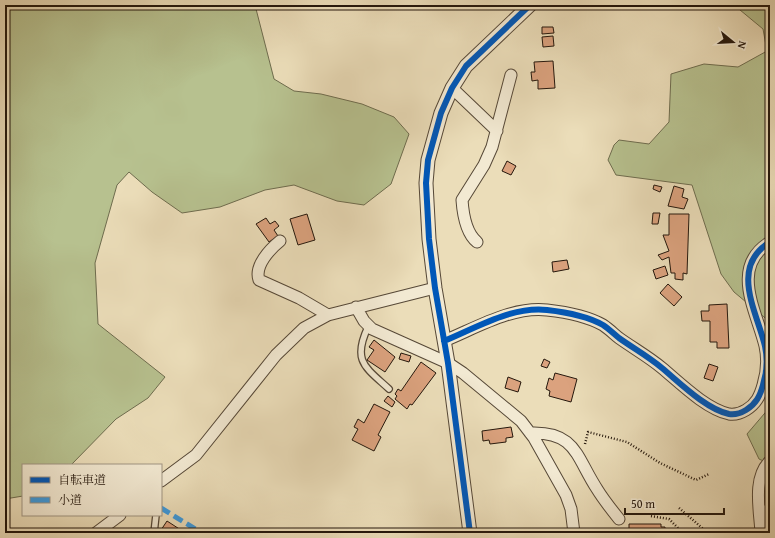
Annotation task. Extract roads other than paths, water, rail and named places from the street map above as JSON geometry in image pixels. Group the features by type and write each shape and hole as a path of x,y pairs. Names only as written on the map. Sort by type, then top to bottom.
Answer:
{"street":[{"path":"470,533 448,364 435,288 426,183 428,160 434,135 452,88 466,66 530,5"},
{"path":"477,242 472,238 467,227 462,200 484,165 497,131 511,75"},
{"path":"452,88 497,131"},
{"path":"280,241 266,255 258,270 259,280 299,298 328,315"},
{"path":"444,341 511,314 530,310 547,310 584,318 604,326 660,366 689,391 710,405 730,414 739,413 751,406 758,398 767,370 765,346 752,306 748,282 749,266 760,249 770,242"},
{"path":"162,481 196,455 276,355 304,328 328,315 435,288"},
{"path":"356,307 368,327 448,364 485,389 521,421 530,433 566,495 571,509 574,533"},
{"path":"530,433 552,433 563,438 574,449 597,489 619,519"},
{"path":"761,533 765,511 760,484 761,474 770,461"},
{"path":"96,533 119,516"}],"lane":[{"path":"368,327 364,335 360,353 362,364 389,389"},
{"path":"154,533 156,516"}]}
